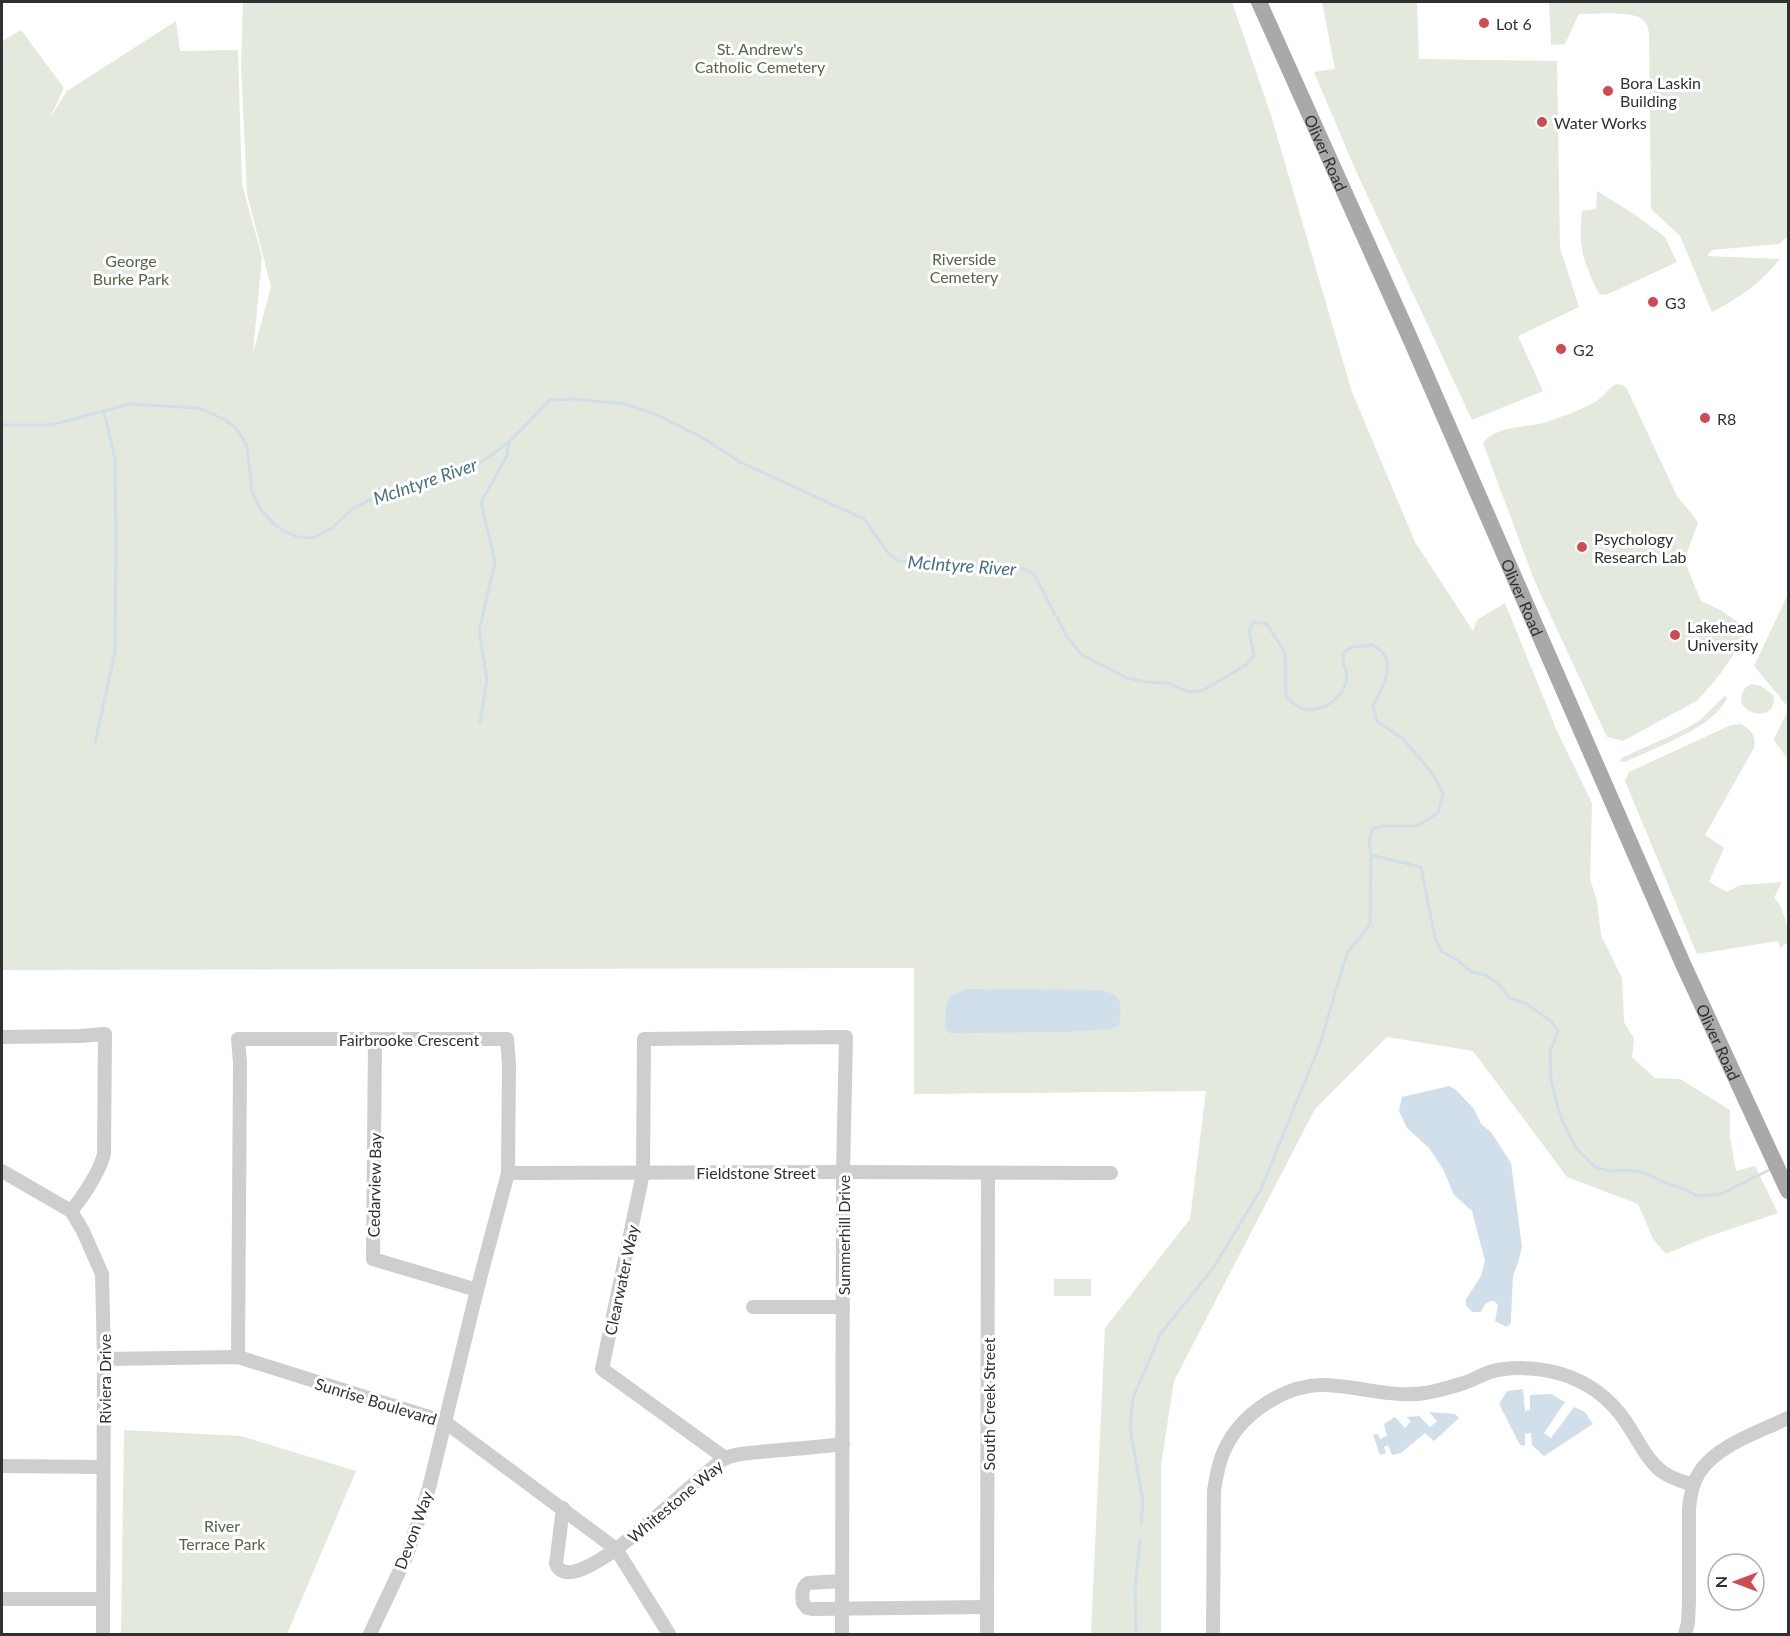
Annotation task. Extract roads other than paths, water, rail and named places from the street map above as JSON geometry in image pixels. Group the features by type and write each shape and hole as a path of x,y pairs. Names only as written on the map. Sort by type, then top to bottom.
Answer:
{"main road":[{"name":"Oliver Road","path":"1259,2 1414,346 1683,964 1788,1189"}],"street":[{"path":"2,1037 105,1035 104,1154 100,1166 78,1203 71,1211 4,1176"},
{"name":"Summerhill Drive","path":"644,1039 846,1037 843,1172 842,1635"},
{"name":"Fairbrooke Crescent","path":"238,1357 240,1074 238,1039 507,1039 509,1064 508,1173 444,1422"},
{"name":"Clearwater Way","path":"644,1039 643,1173 602,1369 725,1458"},
{"name":"Cedarview Bay","path":"375,1040 373,1259 477,1290"},
{"name":"Fieldstone Street","path":"508,1173 1111,1173"},
{"name":"South Creek Street","path":"987,1635 988,1173"},
{"name":"Riviera Drive","path":"71,1211 83,1231 102,1274 103,1635"},
{"path":"753,1307 843,1307"},
{"name":"Sunrise Boulevard","path":"104,1359 238,1357 444,1422 616,1549 669,1635"},
{"path":"1213,1635 1214,1491 1217,1469 1224,1450 1241,1426 1258,1409 1270,1400 1308,1386 1327,1385 1400,1395 1422,1394 1443,1390 1490,1372 1508,1369 1550,1371 1571,1377 1594,1389 1624,1418 1648,1457 1663,1472 1693,1485"},
{"path":"1685,1635 1689,1601 1689,1509 1693,1485 1699,1473 1722,1449 1788,1418"},
{"name":"Devon Way","path":"371,1634 407,1555 429,1488 444,1422"},
{"name":"Whitestone Way","path":"563,1508 556,1555 558,1568 563,1572 574,1573 616,1549 652,1522 725,1458 843,1444"},
{"path":"2,1466 103,1467"},
{"path":"842,1581 808,1583 804,1586 803,1603 807,1608 842,1609 987,1607"},
{"path":"2,1599 103,1599"}],"waterway":[{"name":"McIntyre River","path":"2,423 5,425 51,425 130,404 199,408 225,420 236,428 247,446 252,492 261,510 274,524 286,532 298,537 313,538 332,528 352,509 382,494 412,489 472,469 509,442 550,400 573,399 625,404 653,413 705,439 740,462 864,519 889,554 898,561 1025,569 1034,574 1067,637 1082,655 1127,678 1168,683 1188,692 1202,691 1246,665 1254,656 1249,631 1254,622 1267,624 1285,653 1286,696 1299,707 1310,710 1329,704 1343,690 1346,682 1344,652 1352,647 1373,645 1383,653 1387,660 1387,674 1373,706 1377,721 1403,739 1433,774 1443,794 1438,813 1417,826 1383,826 1373,829 1369,841 1371,855 1370,924 1347,953 1319,1047 1261,1189 1214,1267 1161,1333 1133,1398 1130,1427 1143,1502 1141,1524"},
{"path":"95,743 115,652 115,459 104,412"},
{"path":"480,722 487,680 479,631 495,562 481,502 507,456 509,442"},
{"name":"McIntyre River","path":"1371,855 1421,867 1435,938 1441,951 1472,972 1486,975 1499,984 1509,998 1525,1003 1551,1021 1558,1031 1550,1052 1551,1079 1556,1101 1576,1148 1595,1167 1610,1171 1643,1172 1697,1196 1721,1194 1771,1169"},
{"path":"1136,1634 1135,1588 1140,1541"}],"place":[{"name":"Lot 6","path":"1484,23"},
{"name":"Bora Laskin Building","path":"1608,91"},
{"name":"Water Works","path":"1542,122"},
{"name":"G3","path":"1653,302"},
{"name":"G2","path":"1561,349"},
{"name":"R8","path":"1705,418"},
{"name":"Psychology Research Lab","path":"1582,547"},
{"name":"Lakehead University","path":"1675,635"}],"park label":[{"name":"St. Andrew's Catholic Cemetery","path":"760,57"},
{"name":"Riverside Cemetery","path":"964,267"},
{"name":"George Burke Park","path":"131,269"},
{"name":"River Terrace Park","path":"222,1534"}]}
